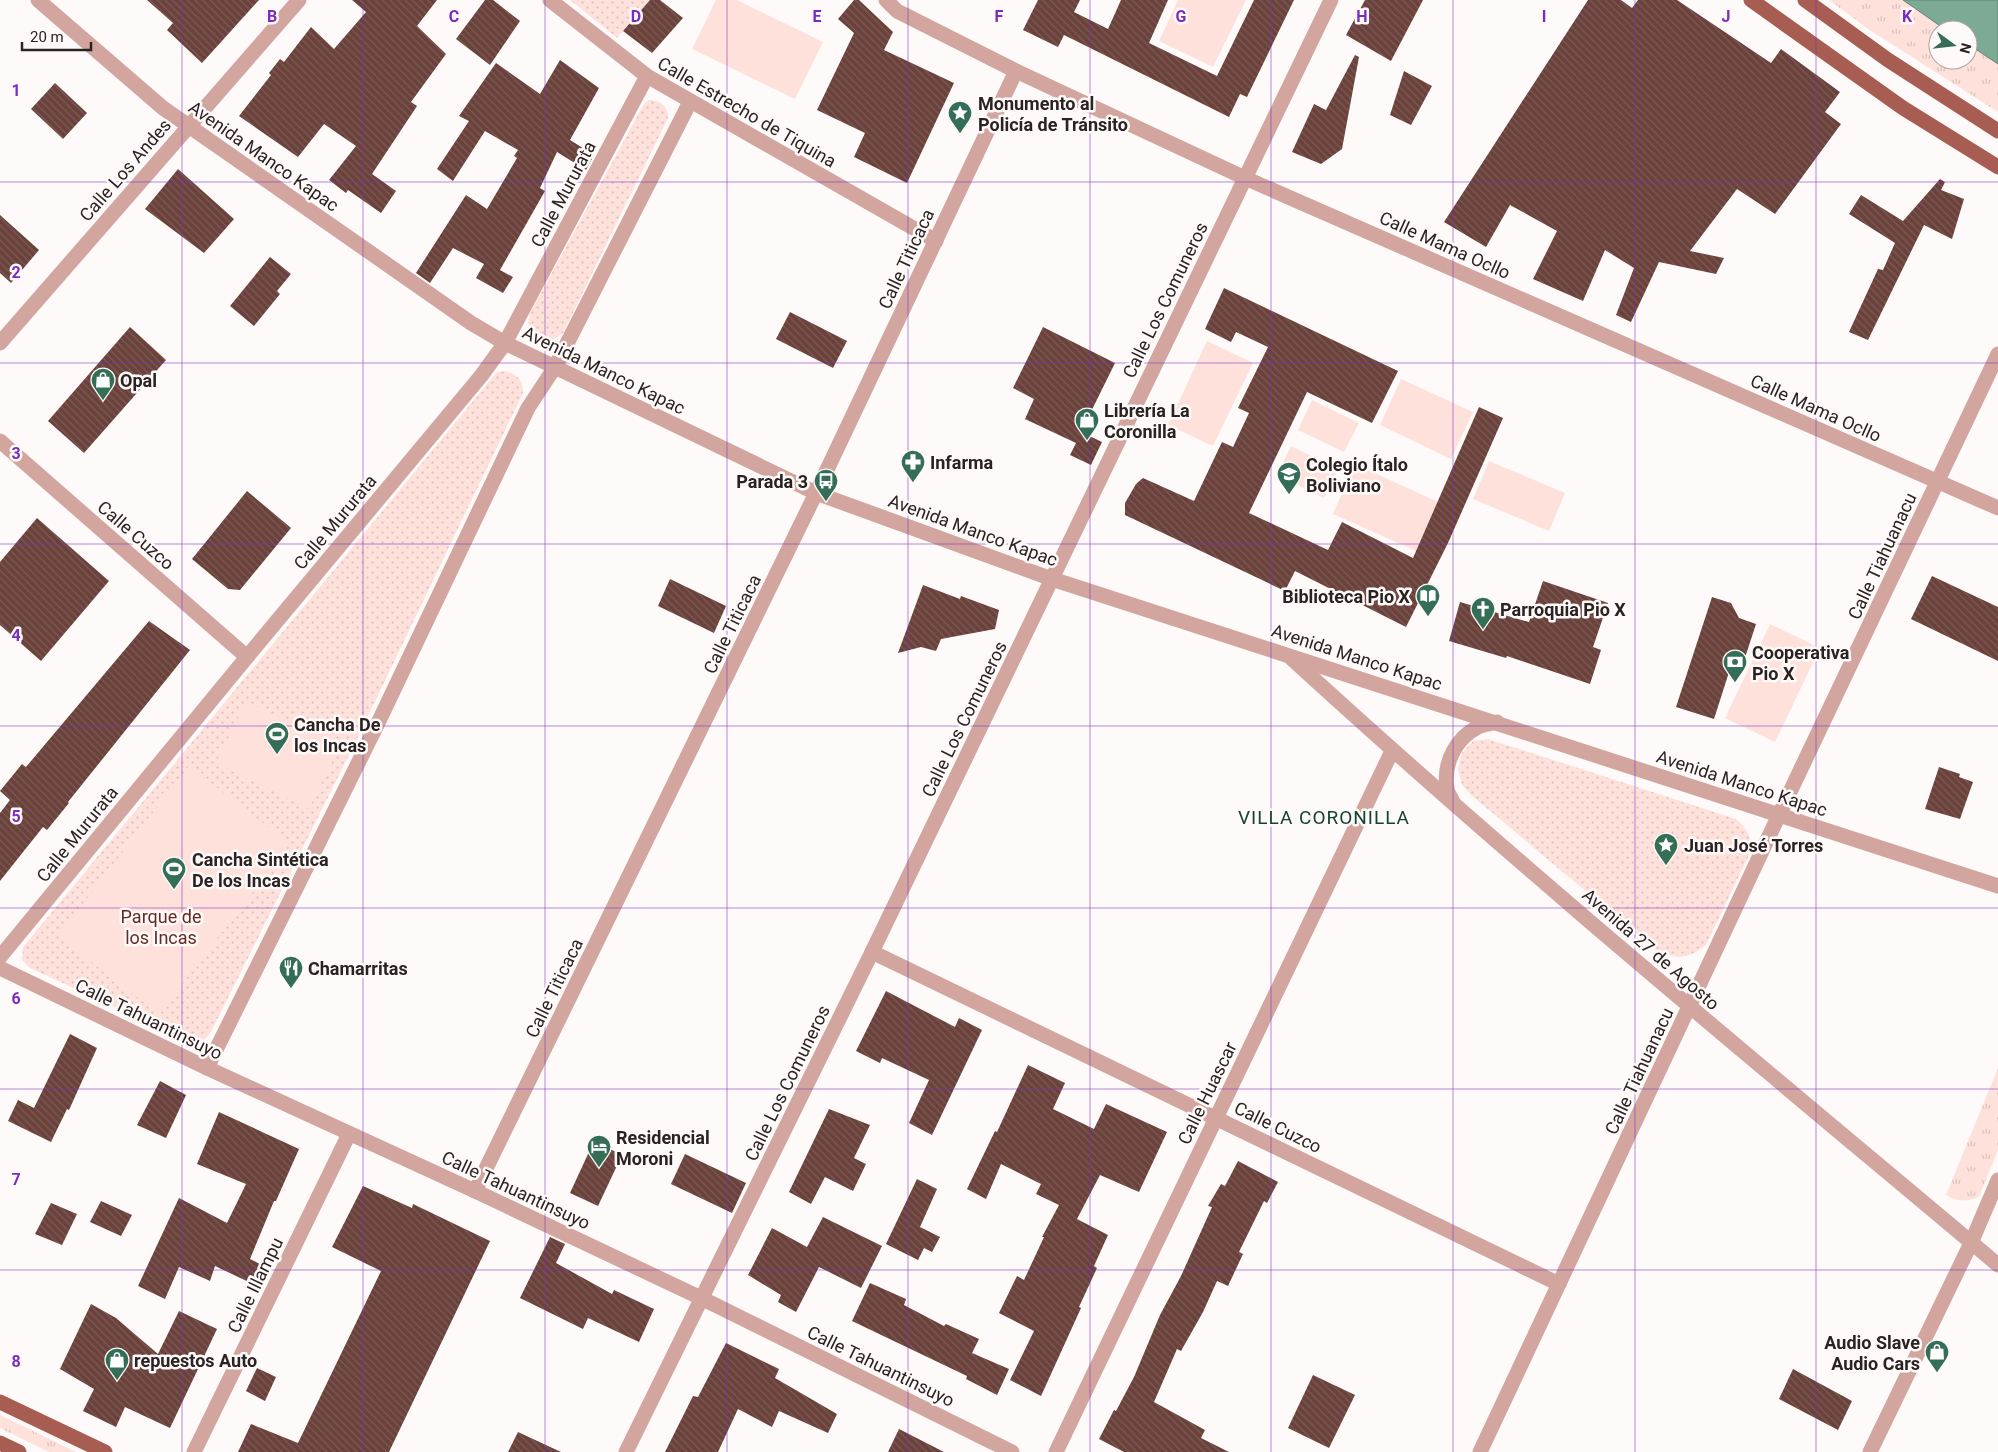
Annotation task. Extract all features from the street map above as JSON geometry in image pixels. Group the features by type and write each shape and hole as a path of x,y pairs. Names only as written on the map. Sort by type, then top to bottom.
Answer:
{"main road":[{"path":"1751,0 1903,108 1998,167"},
{"path":"1805,0 1888,60 1998,131"},
{"path":"0,1402 104,1452"},
{"path":"0,1443 19,1452"}],"street":[{"name":"Avenida Manco Kapac","path":"38,0 162,108 471,323 505,343 816,493 1052,579 1998,886"},
{"name":"Calle Los Andes","path":"0,343 299,0"},
{"name":"Calle Estrecho de Tiquina","path":"550,0 647,76 936,241"},
{"name":"Calle Mama Ocllo","path":"886,0 897,11 1016,71 1245,178 1998,508"},
{"name":"Calle Los Comuneros","path":"626,1452 872,952 1331,0"},
{"name":"Calle Titicaca","path":"475,1191 816,493 1016,71"},
{"name":"Calle Mururata","path":"0,957 475,384 505,343 647,76"},
{"path":"207,1068 378,723 528,408 555,367 690,102"},
{"name":"Calle Tiahuanacu","path":"1480,1452 1998,354"},
{"name":"Calle Cuzco","path":"0,441 247,657"},
{"name":"Avenida 27 de Agosto","path":"1286,654 1392,751 1690,1008 1998,1266"},
{"path":"1455,805 1447,789 1447,771 1453,752 1462,738 1479,726 1497,722"},
{"name":"Calle Huascar","path":"1056,1452 1392,751"},
{"name":"Calle Cuzco","path":"872,952 1559,1284"},
{"name":"Calle Tahuantinsuyo","path":"0,968 207,1068 475,1191 701,1298 1012,1452"},
{"name":"Calle Illampu","path":"194,1452 349,1134"},
{"path":"1870,1452 1971,1243 1998,1180"}],"green space":[{"path":"570,0 650,0 617,38"},
{"path":"716,0 737,0 823,42 795,99 692,49"},
{"path":"1178,0 1246,0 1213,67 1159,41"},
{"path":"1829,0 1903,0 1932,20 1928,20 1928,67 1868,29"},
{"path":"1978,51 1998,64 1998,112 1932,70 1978,70"},
{"path":"649,100 663,105 667,110 668,118 563,333 554,339 544,338 532,332 528,324 530,313 644,104"},
{"path":"1207,341 1253,363 1213,446 1168,425"},
{"name":"Parque de los Incas","path":"506,371 514,374 519,379 523,393 356,741 211,1032 205,1039 193,1043 30,968 22,960 23,947 497,372"},
{"path":"1401,379 1473,412 1451,459 1380,425"},
{"path":"1312,400 1359,423 1344,452 1298,430"},
{"path":"1291,446 1338,469 1324,498 1277,475"},
{"path":"1489,461 1565,493 1549,531 1473,499"},
{"path":"1355,464 1438,502 1416,551 1333,514"},
{"path":"1770,624 1820,648 1775,742 1725,718"},
{"name":"Cancha De los Incas","path":"246,701 339,747 309,809 216,763"},
{"path":"1488,739 1736,819 1748,834 1750,853 1706,945 1694,953 1676,957 1656,950 1471,795 1462,785 1458,769 1462,753 1473,741"},
{"name":"Cancha Sintética De los Incas","path":"189,766 290,844 159,1014 58,936"},
{"path":"1998,1068 1998,1150 1979,1197 1970,1200 1954,1199 1946,1195"},
{"path":"0,1415 76,1452 49,1452 0,1428"}],"shaded area":[{"path":"1903,0 1998,0 1998,64 1978,51 1978,20 1932,20"}],"building":[{"path":"147,0 259,0 202,63 167,30 173,23"},
{"path":"352,0 437,0 417,26 446,54 411,102 417,106 372,174 396,191 381,213 348,190 346,193 329,180 356,146 324,124 298,157 239,116 271,75 269,73 280,59 284,62 311,27 334,49 366,12"},
{"path":"485,0 493,0 520,21 490,65 456,39"},
{"path":"650,0 660,0 683,18 652,53 623,31"},
{"path":"854,0 859,0 893,32 884,50 954,83 907,183 854,157 865,133 817,110 854,33 838,19"},
{"path":"1038,0 1080,0 1074,12 1108,29 1121,0 1168,0 1149,43 1217,76 1254,0 1294,0 1247,97 1240,94 1229,117 1064,35 1058,47 1023,30"},
{"path":"1365,0 1423,0 1391,61 1346,35"},
{"path":"1588,0 1621,0 1632,8 1638,0 1677,0 1771,63 1781,49 1840,92 1825,112 1841,124 1775,214 1737,189 1690,251 1724,258 1716,274 1659,262 1631,322 1616,315 1634,268 1605,250 1583,301 1533,279 1557,231 1510,205 1486,247 1444,222"},
{"path":"1355,55 1359,57 1342,149 1321,164 1292,152 1314,104 1326,110"},
{"path":"560,60 599,88 570,140 594,155 586,170 557,152 540,188 545,191 500,270 513,277 503,293 476,278 484,264 453,248 430,283 416,273 466,195 487,209 517,158 514,156 518,150 485,131 453,181 437,169 469,121 459,116 496,63 540,94"},
{"path":"1404,71 1432,86 1411,125 1390,115"},
{"path":"55,83 87,113 63,139 31,109"},
{"path":"178,169 234,219 204,253 145,209"},
{"path":"1940,179 1945,182 1941,190 1964,199 1952,239 1924,225 1868,340 1849,332 1878,269 1883,270 1895,243 1849,214 1861,195 1903,221"},
{"path":"0,215 39,250 11,283 0,273"},
{"path":"270,257 291,274 277,291 280,294 254,326 230,306"},
{"path":"1224,288 1398,371 1372,423 1307,392 1249,513 1328,550 1342,522 1413,558 1479,407 1503,418 1448,543 1406,627 1295,571 1285,591 1125,515 1125,503 1136,484 1143,478 1194,501 1222,442 1233,447 1249,413 1238,408 1268,347 1236,332 1231,342 1205,329"},
{"path":"790,312 847,341 833,368 776,339"},
{"path":"130,327 166,360 84,453 48,421"},
{"path":"1043,327 1115,363 1081,432 1102,442 1091,465 1070,455 1076,443 1025,419 1034,399 1013,388"},
{"path":"247,491 291,528 240,590 228,589 192,559"},
{"path":"37,518 109,581 41,661 0,625 0,562"},
{"path":"1932,576 1998,607 1998,661 1911,619"},
{"path":"670,579 726,606 714,633 658,606"},
{"path":"1543,581 1608,603 1593,647 1601,650 1590,684 1507,656 1506,658 1449,641 1460,602 1529,622"},
{"path":"923,585 960,599 961,596 999,610 995,629 941,639 936,651 921,647 898,653"},
{"path":"1712,597 1731,603 1739,618 1756,624 1740,673 1730,669 1714,719 1676,707"},
{"path":"149,621 190,650 47,830 43,827 0,881 0,813 10,800 0,791 22,764 26,767"},
{"path":"1939,767 1960,774 1959,777 1973,782 1960,819 1925,809"},
{"path":"886,991 955,1027 959,1018 982,1030 932,1135 909,1123 929,1080 882,1058 880,1063 856,1051"},
{"path":"70,1034 97,1048 69,1110 67,1109 51,1142 8,1121 18,1100 34,1108"},
{"path":"1028,1065 1065,1083 1053,1109 1094,1129 1106,1104 1167,1132 1139,1192 1100,1175 1077,1219 1108,1235 1094,1266 1097,1268 1079,1307 1081,1308 1041,1396 1010,1380 1034,1331 999,1313 1017,1276 1024,1280 1044,1237 1042,1237 1059,1205 1036,1194 1041,1184 1001,1164 986,1199 967,1189 995,1131 997,1132"},
{"path":"160,1081 186,1095 166,1138 137,1125"},
{"path":"829,1109 870,1125 854,1158 866,1164 853,1191 825,1177 811,1204 789,1192"},
{"path":"219,1112 299,1149 276,1201 274,1201 250,1259 262,1265 253,1284 215,1266 210,1281 179,1267 165,1299 138,1286 179,1198 227,1223 246,1184 197,1164"},
{"path":"594,1141 622,1155 598,1206 570,1193"},
{"path":"685,1154 746,1183 732,1213 671,1184"},
{"path":"1238,1161 1278,1182 1267,1203 1264,1201 1239,1252 1243,1254 1228,1286 1217,1281 1203,1312 1181,1351 1177,1349 1154,1402 1205,1430 1201,1438 1229,1452 1124,1452 1099,1439 1134,1377 1160,1315 1181,1276 1212,1207 1208,1206 1221,1184 1225,1186"},
{"path":"917,1179 937,1189 920,1227 940,1237 932,1252 924,1248 918,1260 886,1244"},
{"path":"363,1186 412,1208 413,1204 490,1241 389,1452 238,1452 251,1424 298,1443 381,1271 332,1247"},
{"path":"101,1201 132,1215 121,1236 90,1222"},
{"path":"51,1203 77,1214 62,1245 35,1234"},
{"path":"823,1217 882,1246 861,1288 819,1267 796,1312 778,1302 781,1295 748,1275 772,1228 807,1247"},
{"path":"550,1237 565,1244 556,1263 612,1294 614,1290 654,1309 639,1342 588,1318 583,1329 520,1298"},
{"path":"870,1283 906,1299 904,1305 944,1326 946,1324 979,1339 972,1353 1009,1369 997,1395 966,1379 967,1376 852,1321"},
{"path":"91,1304 116,1318 158,1354 179,1311 217,1329 170,1428 125,1407 116,1427 83,1411 94,1389 60,1369"},
{"path":"726,1343 779,1369 775,1378 837,1414 828,1433 779,1411 772,1427 738,1409 718,1452 665,1452 693,1396 698,1397"},
{"path":"257,1368 276,1377 265,1401 246,1391"},
{"path":"1793,1369 1852,1401 1838,1430 1779,1399"},
{"path":"1313,1375 1355,1395 1329,1448 1288,1428"},
{"path":"899,1429 944,1452 888,1452"},
{"path":"518,1432 561,1452 508,1452"}],"place":[{"name":"Monumento al Policía de Tránsito","path":"960,134"},
{"name":"Opal","path":"103,401"},
{"name":"Librería La Coronilla","path":"1087,441"},
{"name":"Infarma","path":"913,483"},
{"name":"Colegio Ítalo Boliviano","path":"1289,495"},
{"name":"Parada 3","path":"826,502"},
{"name":"Biblioteca Pio X","path":"1428,617"},
{"name":"Parroquia Pio X","path":"1483,630"},
{"name":"Cooperativa Pio X","path":"1735,683"},
{"name":"Cancha De los Incas","path":"277,755"},
{"name":"Juan José Torres","path":"1666,866"},
{"name":"Cancha Sintética De los Incas","path":"174,890"},
{"name":"Chamarritas","path":"291,989"},
{"name":"Residencial Moroni","path":"599,1168"},
{"name":"Audio Slave Audio Cars","path":"1937,1373"},
{"name":"repuestos Auto","path":"117,1381"}],"district":[{"name":"VILLA CORONILLA","path":"1324,817"}]}
